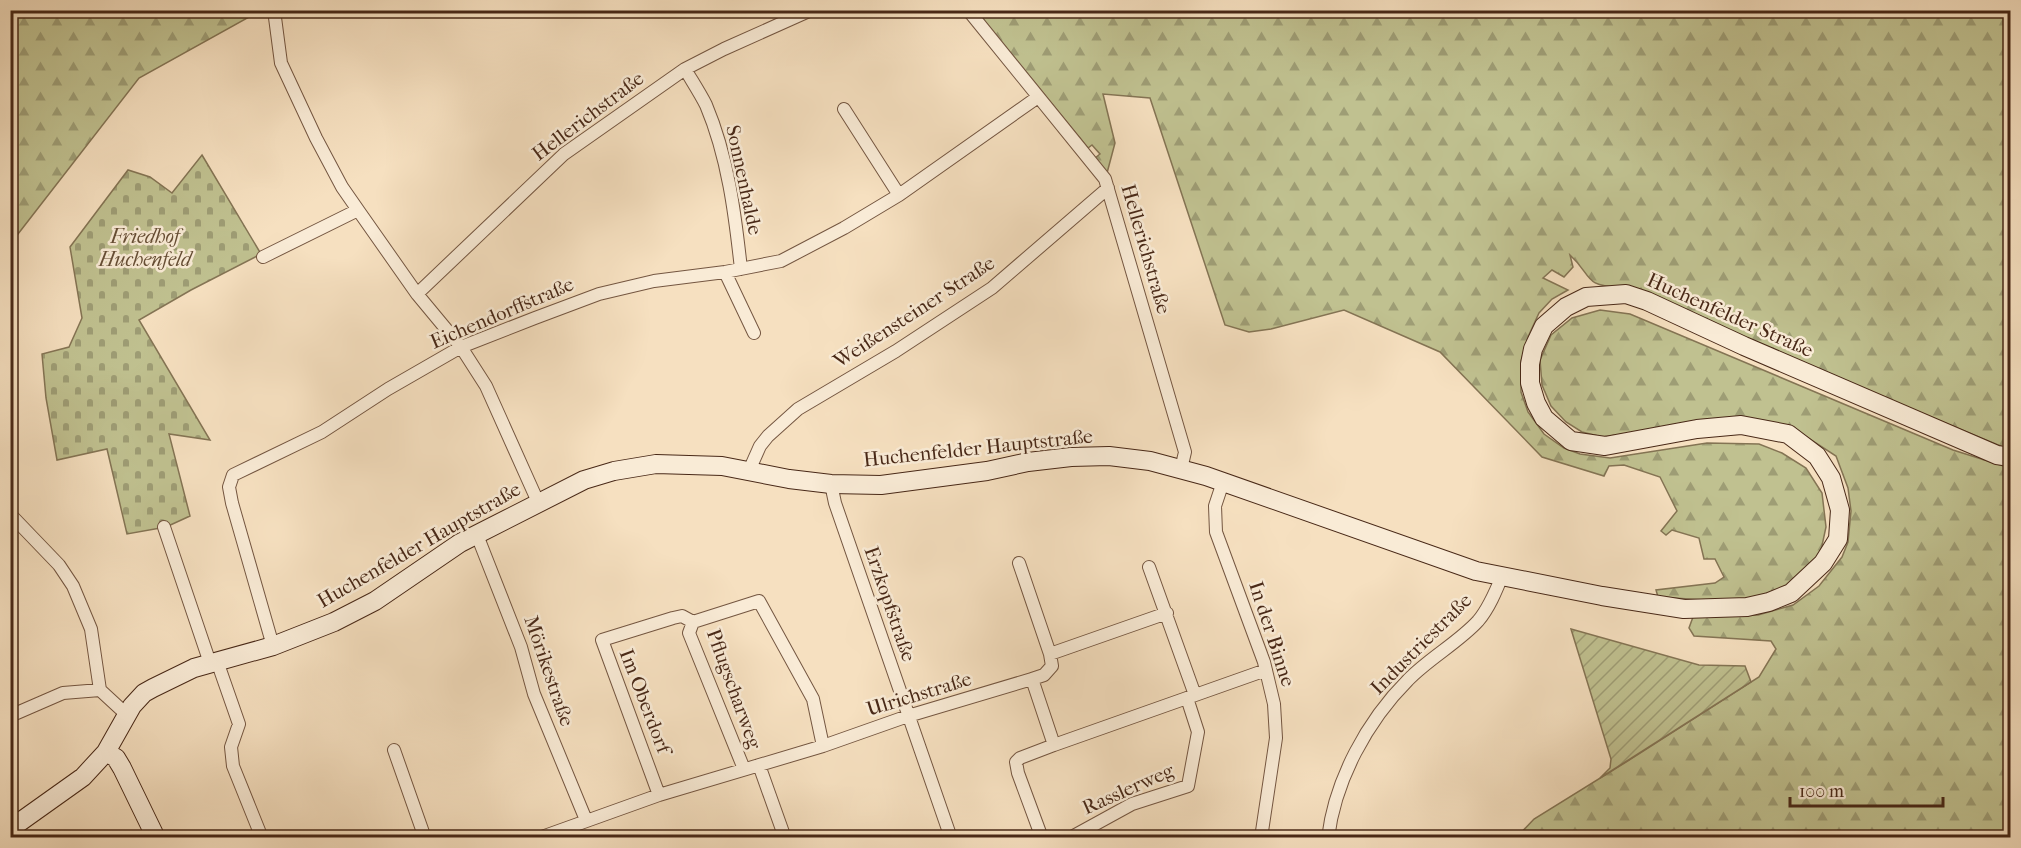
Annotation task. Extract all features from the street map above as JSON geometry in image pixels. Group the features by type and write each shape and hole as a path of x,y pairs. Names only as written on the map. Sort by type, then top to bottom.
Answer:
{"main road":[{"name":"Huchenfelder Straße","path":"1403,546 1476,571 1602,596 1684,609 1747,608 1769,602 1791,592 1823,563 1838,539 1840,510 1831,478 1817,456 1788,434 1741,425 1697,429 1605,446 1571,441 1544,418 1536,403 1530,382 1533,349 1544,326 1566,307 1586,297 1626,294 1647,301 1765,355 1997,455 2010,457"},
{"name":"Huchenfelder Hauptstraße","path":"10,829 84,777 106,752 126,714 144,693 178,675 214,662 273,646 334,622 375,601 460,543 584,480 614,471 656,464 722,466 831,483 881,485 987,471 1028,462 1071,457 1109,456 1150,461 1181,469 1403,546"},
{"path":"106,752 116,758 122,768 156,837"}],"street":[{"path":"274,10 281,63 342,187 417,294 461,347 486,386 538,502"},
{"name":"Hellerichstraße","path":"417,294 564,154 685,69 811,10"},
{"name":"Hellerichstraße","path":"968,10 1106,179 1185,452 1181,469"},
{"name":"Sonnenhalde","path":"685,69 705,104 722,152 733,206 741,269"},
{"name":"Eichendorffstraße","path":"273,646 232,503 229,487 233,475 322,432 388,388 461,347 599,294 654,281 725,272 782,261 899,195 1038,97"},
{"path":"844,109 899,195"},
{"name":"Weißensteiner Straße","path":"751,472 760,446 798,409 896,351 992,288 1108,188"},
{"path":"263,257 358,210"},
{"path":"725,272 754,333"},
{"name":"In der Binne","path":"1223,482 1215,506 1216,532 1266,670 1274,704 1276,738 1261,837"},
{"name":"Erzkopfstraße","path":"831,483 835,503 951,837"},
{"path":"10,514 59,565 73,586 91,629 100,690 126,714"},
{"path":"164,527 239,724 231,747 233,766 262,837"},
{"name":"Mörikestraße","path":"477,535 521,647 534,694 585,820"},
{"path":"1019,563 1050,654 1052,666 1044,675 1032,679 1054,745"},
{"path":"1149,567 1167,613 1191,696"},
{"name":"Industriestraße","path":"1328,837 1330,818 1347,769 1376,717 1408,680 1478,621 1496,593 1502,576"},
{"name":"Im Oberdorf","path":"659,795 602,640 682,616 693,622 759,601 813,699 823,746"},
{"path":"1050,654 1167,613"},
{"name":"Pflugscharweg","path":"693,622 689,633 744,769"},
{"path":"1042,837 1018,773 1016,762 1020,758 1266,670"},
{"name":"Ulrichstraße","path":"540,837 659,795 823,746 908,716 1032,679"},
{"path":"10,716 63,693 100,690"},
{"name":"Rasslerweg","path":"1070,837 1132,804 1188,786 1198,732 1191,696"},
{"path":"394,750 425,837"},
{"path":"759,765 785,837"}],"green space":[{"path":"11,10 260,11 139,78 11,243"},
{"path":"976,11 2010,11 2010,450 1619,287 1599,285 1570,255 1573,267 1564,277 1552,270 1543,278 1568,290 1552,299 1539,313 1528,337 1521,361 1521,392 1528,412 1544,434 1564,448 1580,454 1610,458 1707,443 1759,444 1782,453 1806,468 1822,493 1826,527 1820,555 1793,585 1747,600 1720,601 1658,597 1656,590 1715,583 1724,577 1715,559 1704,559 1699,538 1672,530 1666,535 1661,531 1677,511 1660,477 1624,465 1609,466 1604,476 1542,457 1440,352 1344,310 1271,329 1249,332 1225,325 1150,98 1103,94 1115,143 1107,173 1095,158 1100,154 1092,145 1088,148"},
{"name":"Friedhof Huchenfeld","path":"202,155 261,254 139,320 210,440 169,434 190,516 166,527 127,534 107,449 57,460 46,398 42,354 69,347 82,318 70,247 128,170 150,177 172,193"},
{"path":"1600,310 1630,314 1953,450 2010,468 2010,837 1516,838 1534,819 1759,677 1776,649 1771,641 1694,636 1689,628 1693,617 1758,615 1793,605 1819,586 1842,557 1848,542 1851,511 1848,488 1836,456 1802,434 1772,422 1730,419 1602,437 1582,432 1566,422 1551,406 1542,385 1540,360 1551,335 1572,318"},
{"path":"1571,629 1699,665 1745,666 1751,682 1600,778 1610,768 1611,759"}]}
